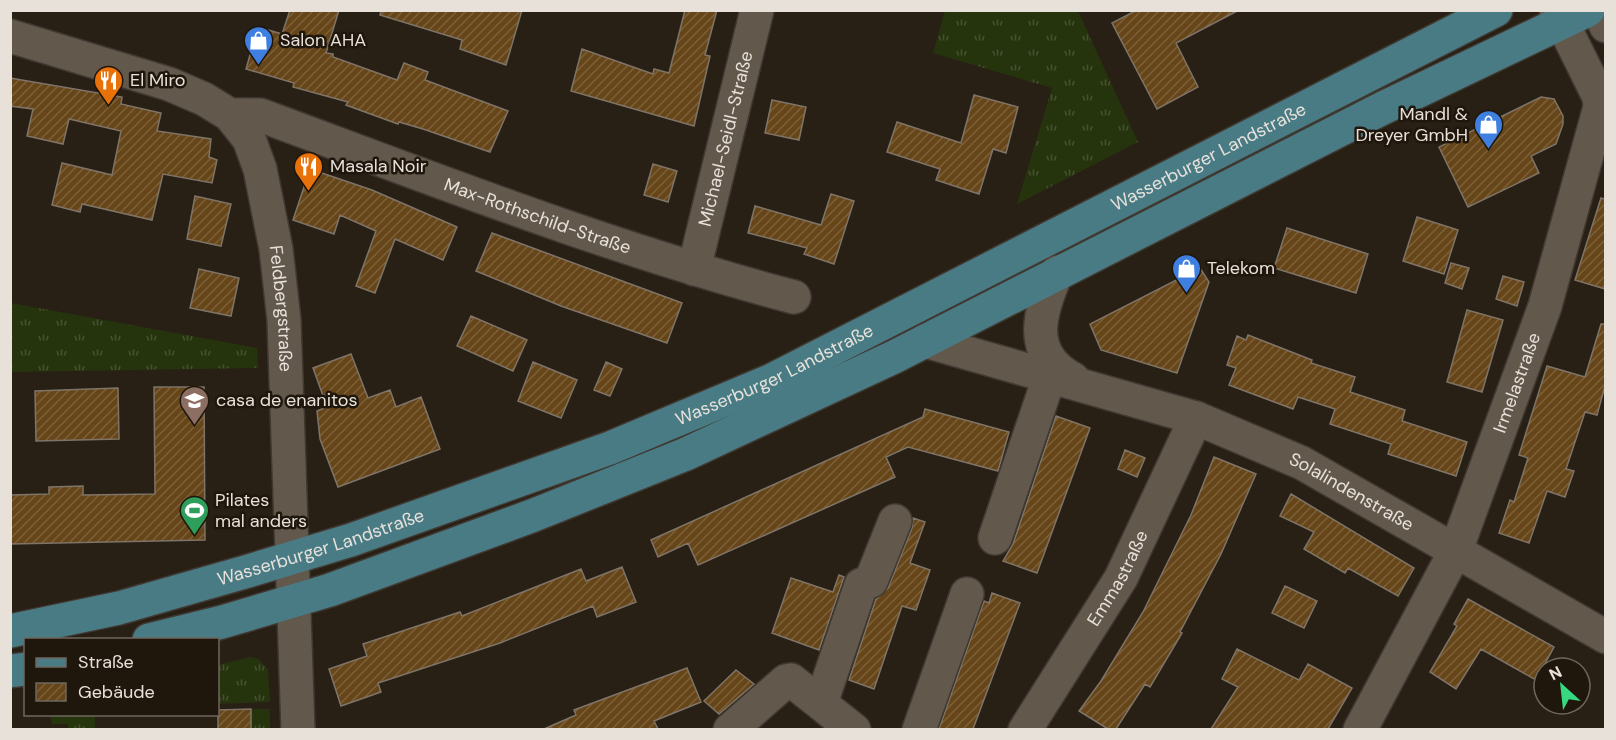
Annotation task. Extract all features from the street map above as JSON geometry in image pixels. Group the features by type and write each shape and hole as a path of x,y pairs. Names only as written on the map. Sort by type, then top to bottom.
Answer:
{"main road":[{"name":"Wasserburger Landstraße","path":"10,631 128,606 351,540 610,448 772,380 1496,10"},
{"name":"Wasserburger Landstraße","path":"153,638 292,602 534,515 686,454 788,409 925,341 1569,14"}],"street":[{"name":"Michael-Seidl-Straße","path":"694,269 757,10"},
{"path":"1599,10 1605,26"},
{"name":"Irmelastraße","path":"1360,729 1456,550 1545,306 1600,107 1599,97 1569,14"},
{"path":"10,36 169,84 204,99 230,115"},
{"name":"Max-Rothschild-Straße","path":"230,115 260,115 485,199 694,269 794,297"},
{"name":"Feldbergstraße","path":"230,115 249,139 260,169 276,249 284,320 298,729"},
{"name":"Solalindenstraße","path":"1057,272 1040,320 1041,344 1046,357 1062,373 1083,384"},
{"name":"Solalindenstraße","path":"925,341 1083,384 1196,418 1302,463 1605,637"},
{"path":"995,538 1050,375"},
{"name":"Emmastraße","path":"1025,729 1121,578 1196,418"},
{"path":"821,704 861,585 871,581 895,521"},
{"path":"919,729 967,594"},
{"path":"730,729 786,681 791,681 854,729"}],"green space":[{"path":"945,11 1078,11 1138,142 1017,204 1052,88 933,53"},
{"path":"11,303 257,348 258,368 11,372"},
{"path":"250,657 259,659 268,670 270,702 219,704 219,665"},
{"path":"251,709 270,709 270,729 251,729"},
{"path":"50,716 95,716 95,729 68,729 68,724 52,724"}],"building":[{"path":"290,10 339,10 326,53 333,54 333,57 397,80 404,63 428,72 425,80 508,111 490,152 423,129 399,122 398,124 346,105 348,102 293,87 294,83 246,69 258,27 282,34"},
{"path":"381,10 522,10 506,65 460,49 462,40 380,15"},
{"path":"685,10 717,10 705,55 710,56 694,126 571,91 582,49 653,74 654,69 669,73"},
{"path":"1137,10 1239,10 1176,43 1198,87 1157,109 1112,23"},
{"path":"10,78 122,97 121,104 161,113 157,131 211,139 209,157 217,160 212,183 163,174 152,220 82,204 80,212 52,205 62,163 112,175 121,131 69,119 63,144 27,136 33,109 10,106"},
{"path":"974,95 1018,107 1006,153 993,149 979,194 936,180 940,169 887,152 897,122 961,143"},
{"path":"1541,97 1554,99 1563,116 1563,124 1556,144 1531,156 1539,173 1468,207 1439,147"},
{"path":"772,100 806,107 799,140 765,133"},
{"path":"653,164 677,171 668,202 644,195"},
{"path":"310,169 372,190 457,227 443,260 395,239 375,293 356,286 376,231 340,215 334,234 293,220"},
{"path":"831,194 854,201 834,264 804,254 807,248 748,233 755,206 821,225"},
{"path":"195,196 231,204 221,246 187,239"},
{"path":"1601,198 1605,199 1605,289 1575,280"},
{"path":"1417,217 1458,230 1444,274 1403,261"},
{"path":"1287,228 1368,254 1356,293 1274,268"},
{"path":"492,233 682,303 667,343 561,306 476,271"},
{"path":"1451,263 1469,268 1462,289 1445,283"},
{"path":"1200,268 1209,282 1177,373 1101,350 1090,324"},
{"path":"199,269 239,278 231,316 190,308"},
{"path":"1503,276 1524,282 1517,306 1496,299"},
{"path":"1467,310 1503,320 1482,392 1447,382"},
{"path":"471,316 527,340 513,371 457,346"},
{"path":"1601,324 1605,324 1605,386 1597,415 1585,412 1566,469 1574,471 1565,497 1547,491 1529,543 1499,533 1510,500 1514,502 1528,458 1519,455 1547,366 1585,377"},
{"path":"1248,335 1312,360 1311,363 1355,377 1350,392 1405,410 1402,421 1467,442 1456,476 1388,454 1391,444 1330,424 1335,409 1298,397 1293,409 1229,385 1236,368 1227,365 1237,336 1246,340"},
{"path":"351,354 368,398 390,390 396,407 421,397 440,449 338,487 320,439 317,411 327,407 313,368"},
{"path":"533,362 577,380 561,418 518,401"},
{"path":"606,362 622,369 610,396 594,390"},
{"path":"154,387 204,387 205,540 10,544 10,495 49,494 49,487 83,486 83,495 155,494"},
{"path":"118,388 119,439 36,441 35,391"},
{"path":"925,409 1009,432 998,471 908,447 886,457 895,477 698,565 688,543 658,557 651,540 923,417"},
{"path":"1056,416 1090,428 1037,573 1003,561 1013,544"},
{"path":"1125,450 1145,458 1137,477 1118,469"},
{"path":"1214,457 1256,474 1221,554 1180,632 1182,633 1150,687 1145,684 1116,729 1108,729 1079,711 1101,681 1143,612 1191,515"},
{"path":"1291,494 1414,568 1398,596 1348,568 1345,573 1304,549 1314,532 1280,516"},
{"path":"913,518 925,522 910,563 930,570 916,610 902,606 874,689 849,680 876,599 888,588 912,528"},
{"path":"622,567 636,602 597,617 593,606 500,643 378,683 381,692 341,706 329,669 367,656 363,644 460,612 462,616 581,569 586,581"},
{"path":"839,575 844,577 819,650 772,633 791,578 833,592"},
{"path":"1285,586 1317,601 1304,628 1272,613"},
{"path":"992,593 1020,603 973,729 939,729 984,601 989,603"},
{"path":"1468,599 1554,647 1549,656 1532,656 1532,678 1481,649 1456,689 1430,672 1457,626 1454,624"},
{"path":"1237,649 1299,680 1308,664 1352,688 1328,729 1211,729 1238,687 1222,679"},
{"path":"687,668 701,702 654,721 658,729 544,729 576,715 574,710"},
{"path":"736,670 754,684 719,714 704,701"},
{"path":"251,709 251,729 218,729 219,710"}],"place":[{"name":"Salon AHA","path":"259,66"},
{"name":"El Miro","path":"109,106"},
{"name":"Mandl & Dreyer GmbH","path":"1489,150"},
{"name":"Masala Noir","path":"309,192"},
{"name":"Telekom","path":"1186,294"},
{"name":"casa de enanitos","path":"195,426"},
{"name":"Pilates mal anders","path":"194,536"}]}
